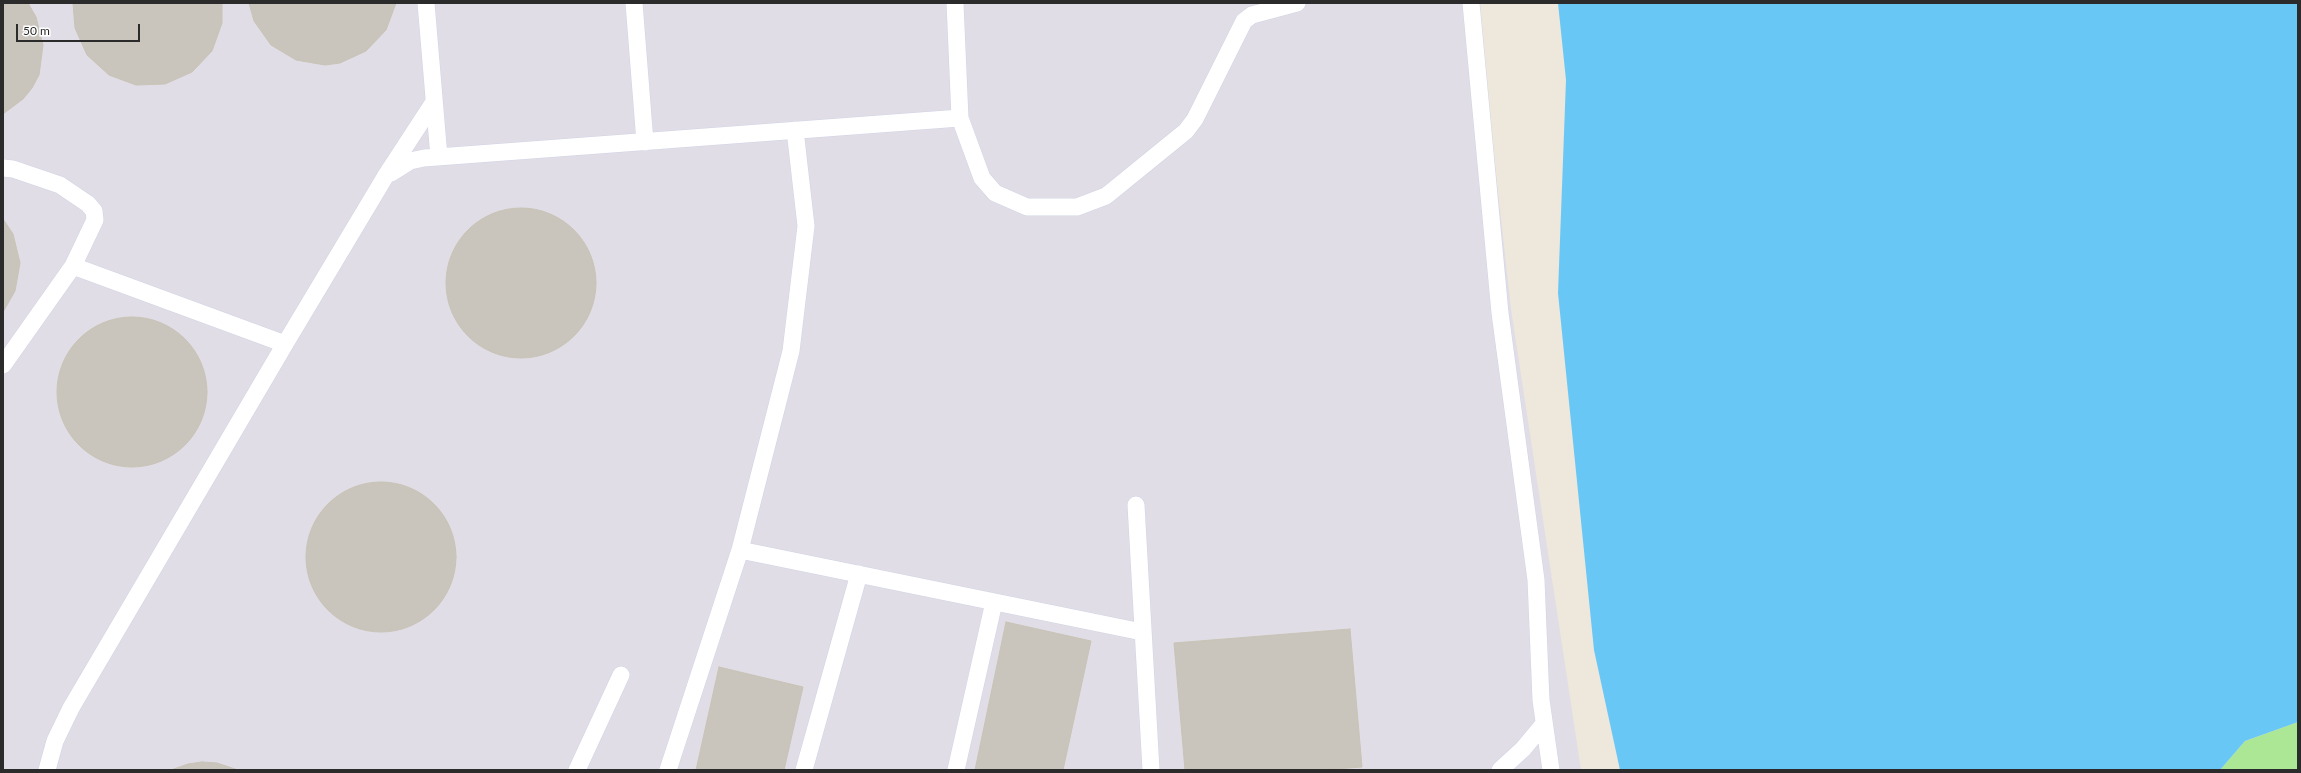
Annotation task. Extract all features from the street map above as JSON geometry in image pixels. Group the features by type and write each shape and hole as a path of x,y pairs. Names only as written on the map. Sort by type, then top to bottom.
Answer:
{"street":[{"path":"426,3 439,157"},
{"path":"634,3 645,142"},
{"path":"956,3 960,118 982,178 995,193 1027,207 1077,207 1106,196 1186,131 1195,119 1244,21 1252,15 1297,3"},
{"path":"1471,3 1500,312 1536,580 1543,725 1551,770"},
{"path":"47,770 55,741 71,708 285,344 386,177 434,102"},
{"path":"386,177 397,168 410,161 439,157 960,118"},
{"path":"668,770 740,550 791,351 806,226 795,130"},
{"path":"3,168 13,169 60,185 88,204 94,211 95,220 73,266 3,365"},
{"path":"73,266 285,344"},
{"path":"1136,505 1142,632 1152,770"},
{"path":"740,550 1142,632"},
{"path":"804,770 859,574"},
{"path":"956,770 994,602"},
{"path":"577,770 621,675"},
{"path":"1500,770 1523,749 1543,725"}],"shaded area":[{"path":"3,3 1477,3 1511,309 1581,770 3,770"}],"green space":[{"path":"2298,722 2298,770 2220,770 2245,741"}],"water":[{"path":"1558,3 2298,3 2298,722 2245,741 2220,770 1620,770 1594,650 1558,293 1566,80"}],"building":[{"path":"3,3 28,3 36,17 43,45 39,75 32,88 23,99 3,114"},
{"path":"73,3 222,3 222,23 212,51 192,72 165,84 136,85 109,75 87,55 75,28"},
{"path":"249,3 396,3 386,30 366,51 340,63 325,65 296,60 271,45 254,21"},
{"path":"521,208 543,211 563,221 574,230 583,241 593,261 596,283 593,305 583,325 574,336 563,345 543,355 521,358 499,355 479,345 468,336 459,325 449,305 446,283 449,261 459,241 468,230 479,221 499,211"},
{"path":"3,219 13,234 20,263 15,291 3,312"},
{"path":"132,317 154,320 174,330 185,339 194,350 204,370 207,392 204,414 194,434 185,445 174,454 154,464 132,467 110,464 90,454 79,445 70,434 60,414 57,392 60,370 70,350 79,339 90,330 110,320"},
{"path":"381,482 403,485 423,495 434,504 443,515 453,535 456,557 453,579 443,599 434,610 423,619 403,629 381,632 359,629 339,619 328,610 319,599 309,579 306,557 309,535 319,515 328,504 339,495 359,485"},
{"path":"1006,622 1091,641 1063,770 975,770"},
{"path":"1350,629 1362,767 1321,770 1185,770 1174,643"},
{"path":"719,667 803,687 784,770 696,770"},
{"path":"202,762 217,763 238,770 171,770 188,764"}]}
